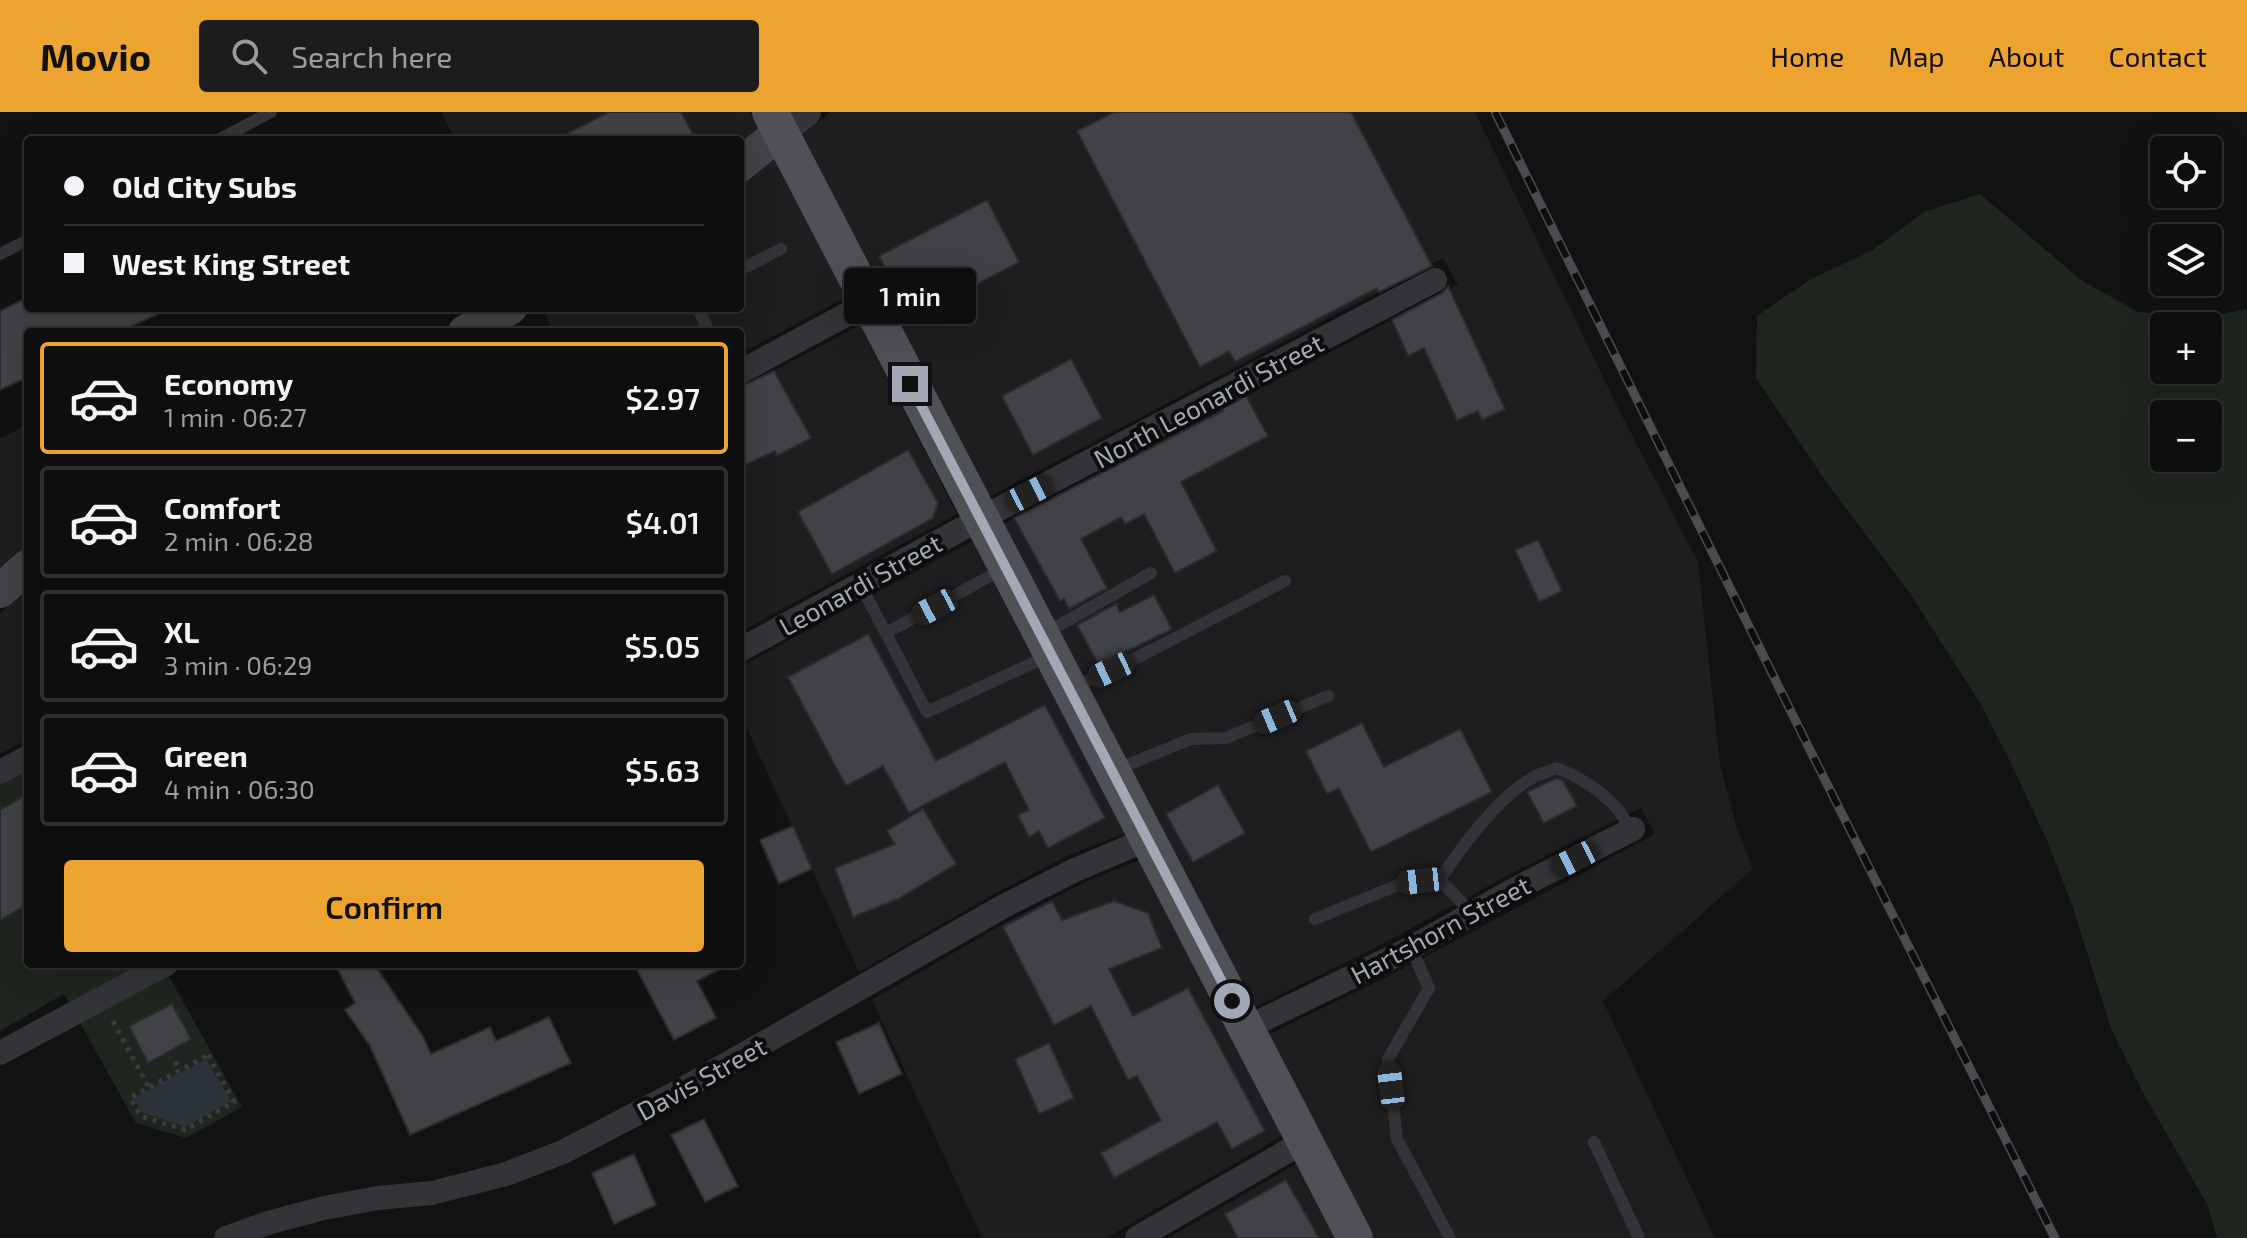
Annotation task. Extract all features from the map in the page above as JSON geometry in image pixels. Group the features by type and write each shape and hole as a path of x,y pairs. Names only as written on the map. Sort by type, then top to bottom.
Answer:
{"main road":[{"path":"744,161 786,119 868,303 1355,1238"},
{"path":"472,328 502,312"},
{"path":"0,591 24,570"}],"street":[{"name":"North Leonardi Street","path":"980,519 1435,280"},
{"path":"744,370 868,303"},
{"name":"Leonardi Street","path":"744,648 980,519"},
{"path":"0,772 24,759"},
{"name":"Hartshorn Street","path":"1246,1028 1411,948 1632,829"},
{"name":"Davis Street","path":"226,1238 324,1208 378,1198 432,1193 506,1174 563,1152 676,1093 1004,906 1075,870 1148,839"},
{"path":"0,1053 159,968"},
{"path":"1137,1238 1305,1141"}],"lane":[{"path":"226,136 271,112"},
{"path":"0,254 24,242"},
{"path":"744,268 781,249"},
{"path":"886,633 1006,568"},
{"path":"860,584 927,712 1046,645 1151,573"},
{"path":"1069,689 1285,581"},
{"path":"1112,771 1191,739 1226,738 1328,696"},
{"path":"1440,880 1457,853 1507,799 1533,777 1557,768 1595,789 1624,813 1632,829"},
{"path":"1440,880 1472,913"},
{"path":"1315,919 1403,883 1440,880"},
{"path":"1411,948 1429,988 1388,1059 1397,1139 1450,1238"},
{"path":"1594,1142 1639,1238"}],"path":[{"path":"101,999 149,1088"},
{"path":"208,1055 234,1102 185,1130 141,1116 130,1098 180,1071 208,1055"},
{"path":"175,1062 180,1071"}],"shaded area":[{"path":"441,112 750,112 760,129 744,142 744,136 454,136"},
{"path":"831,112 1475,112 1619,410 1698,562 1720,765 1738,832 1753,869 1603,1001 1715,1238 1374,1238 1269,1034 1393,974 1655,834 1641,808 1512,873 1377,947 1255,1007 1003,524 1458,285 1443,258 989,497 802,135"},
{"path":"774,157 846,297 744,352 744,328 551,328 545,312 744,312 744,182"},
{"path":"1980,194 2081,280 2138,312 2150,313 2150,384 2222,384 2222,314 2247,309 2247,1238 2217,1238 2207,1204 2141,1089 2112,1031 2072,905 2048,843 1980,703 1909,592 1829,486 1756,378 1757,316 1811,279 1871,251 1924,212"},
{"path":"860,325 957,514 744,630 744,387"},
{"path":"24,426 24,550 0,569 0,439"},
{"path":"972,541 1125,833 1067,856 996,893 859,972 744,722 744,665"},
{"path":"24,589 24,741 0,754 0,614"},
{"path":"24,772 24,968 164,968 242,1107 186,1138 136,1123 64,994 0,1031 0,785"},
{"path":"1139,860 1282,1136 1106,1238 982,1238 872,1000 1012,919 1081,884"},
{"path":"206,1059 231,1101 185,1127 142,1112 134,1098"},
{"path":"1296,1164 1335,1238 1168,1238"}],"building":[{"path":"609,112 681,112 694,136 563,136"},
{"path":"1114,112 1351,112 1432,266 1379,292 1377,288 1235,362 1229,351 1200,367 1077,131"},
{"path":"987,200 1019,262 911,319 879,256"},
{"path":"1448,286 1505,409 1482,420 1478,411 1457,420 1424,348 1408,356 1392,320 1442,293"},
{"path":"24,299 24,312 162,312 128,328 24,328 24,379 0,390 0,311"},
{"path":"1071,359 1102,418 1033,455 1002,396"},
{"path":"774,371 811,438 777,456 775,451 744,465 744,385"},
{"path":"1246,396 1268,436 1181,482 1217,551 1175,573 1144,514 1125,524 1121,517 1081,539 1107,588 1069,609 1064,599 1060,601 1014,518 1223,411"},
{"path":"908,450 938,503 933,518 832,574 798,512"},
{"path":"1538,540 1562,591 1539,602 1515,550"},
{"path":"1154,595 1172,629 1099,665 1077,625 1116,604 1120,612"},
{"path":"868,634 936,761 1045,705 1105,818 1048,848 1039,831 1029,837 1018,815 1029,810 1005,762 909,813 883,766 846,786 788,677"},
{"path":"1362,723 1384,767 1460,729 1492,792 1371,852 1339,788 1327,794 1306,751"},
{"path":"1557,778 1563,781 1577,806 1544,823 1527,792"},
{"path":"1218,785 1245,833 1193,862 1166,814"},
{"path":"24,796 24,906 0,920 0,810"},
{"path":"923,809 956,864 898,899 853,917 835,868 895,844 887,831"},
{"path":"793,826 812,869 779,884 760,840"},
{"path":"1052,901 1062,920 1114,901 1148,913 1162,948 1109,969 1133,1016 1188,988 1265,1131 1232,1149 1217,1122 1114,1178 1101,1153 1161,1120 1137,1076 1128,1080 1091,1006 1054,1025 1003,927"},
{"path":"337,968 377,968 424,1038 431,1054 490,1027 496,1041 549,1017 571,1063 410,1135 370,1046 345,1010 355,1003"},
{"path":"636,968 721,968 697,981 716,1018 674,1040"},
{"path":"172,1004 191,1039 148,1063 129,1026"},
{"path":"879,1023 902,1074 859,1094 836,1042"},
{"path":"1049,1043 1074,1098 1039,1114 1015,1059"},
{"path":"704,1119 738,1186 705,1202 671,1135"},
{"path":"634,1154 656,1205 614,1224 592,1173"},
{"path":"1286,1180 1319,1238 1238,1238 1225,1214"}],"railway":[{"path":"1495,112 2055,1238"}],"route":[{"path":"910,384 1232,1001"}]}
